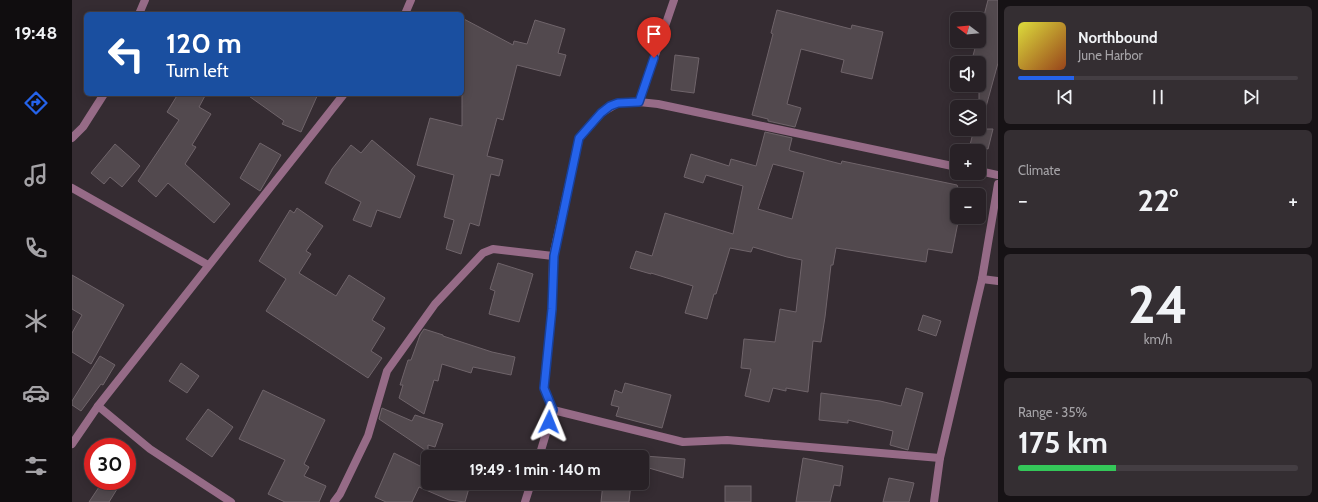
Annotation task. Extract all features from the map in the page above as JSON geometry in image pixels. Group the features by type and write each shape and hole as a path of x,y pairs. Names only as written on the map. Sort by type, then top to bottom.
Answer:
{"street":[{"path":"140,12 145,0"},
{"path":"406,12 411,0"},
{"path":"639,102 674,0"},
{"path":"72,138 83,127 103,96"},
{"path":"72,444 98,406 342,96"},
{"path":"541,450 553,410 544,388 552,309 554,256 579,138 601,113 610,106 618,103 639,102 658,104 950,166"},
{"path":"986,172 998,175"},
{"path":"934,502 940,458 982,279 998,184"},
{"path":"72,188 208,266"},
{"path":"334,502 339,498 368,436 387,371 435,304 483,253 493,249 554,256"},
{"path":"982,279 998,281"},
{"path":"98,406 150,450 231,502"},
{"path":"553,410 683,442 727,440 940,458"},
{"path":"525,502 529,490"}],"building":[{"path":"988,0 998,0 998,63 986,107 986,100 979,100 979,92 986,92 986,56 973,56 975,48 986,48 985,12"},
{"path":"777,10 851,29 852,25 883,32 872,79 841,72 844,60 801,49 787,104 801,108 795,127 768,121 768,119 752,115 773,34 771,33"},
{"path":"464,19 513,45 514,41 527,44 535,20 565,29 558,53 566,55 560,76 517,65 503,120 497,118 487,156 503,160 499,176 491,174 479,226 470,223 461,254 446,249 454,220 444,217 454,175 417,165 430,118 462,126 462,96 464,96"},
{"path":"675,55 699,58 694,93 671,90"},
{"path":"177,96 205,96 199,107 211,114 192,145 196,147 185,164 230,204 214,223 168,183 156,197 138,181 179,120 167,112"},
{"path":"249,96 317,96 301,132 282,124 284,121"},
{"path":"986,129 993,129 988,149 986,149 986,144 970,144 972,136 986,136"},
{"path":"765,132 792,138 789,150 791,151 841,164 842,161 957,185 958,188 950,188 950,224 958,224 952,253 928,249 926,262 836,248 833,265 831,265 821,342 813,341 808,392 786,388 786,391 773,388 769,402 745,396 751,369 741,368 744,339 775,342 780,309 796,312 802,260 753,247 751,252 730,248 707,319 685,313 693,286 630,268 636,251 652,256 665,213 733,234 743,186 706,175 703,183 684,177 691,154 729,166 731,159 756,166","holes":["773,164 804,172 792,219 758,209"]},
{"path":"372,140 415,176 400,218 377,210 371,227 353,220 361,202 325,183 332,169 351,145 361,153"},
{"path":"260,143 281,155 260,191 240,178"},
{"path":"115,144 140,166 122,187 110,177 104,184 91,173"},
{"path":"297,208 323,226 306,251 311,254 299,273 336,296 349,275 385,298 372,320 385,328 371,351 382,358 368,378 266,311 286,279 259,261 290,210 294,213"},
{"path":"498,263 533,274 519,322 489,314 495,291 490,289"},
{"path":"72,275 124,305 91,364 72,352 72,333 82,315 72,309"},
{"path":"923,315 941,321 936,336 918,330"},
{"path":"424,329 492,352 515,357 511,375 473,367 471,373 442,364 438,381 434,380 424,414 399,398 403,385 400,385 408,360 411,360 420,335"},
{"path":"100,356 115,365 103,385 101,384 81,411 72,405 72,401"},
{"path":"181,363 199,376 187,393 169,381"},
{"path":"625,383 671,395 662,428 616,416 619,407 611,405 615,390 622,393"},
{"path":"906,388 923,393 908,450 890,445 893,431 848,420 848,423 819,420 821,393 880,401 901,406"},
{"path":"263,390 325,420 304,464 309,467 304,476 326,486 319,502 285,502 268,494 285,460 239,439"},
{"path":"382,408 412,421 415,415 443,424 435,447 428,445 428,450 425,450 379,419"},
{"path":"208,409 233,427 212,457 186,439"},
{"path":"394,453 421,466 421,488 419,487 412,502 386,502 375,497"},
{"path":"649,456 685,459 683,478 649,468"},
{"path":"803,458 843,466 840,486 834,485 830,502 796,502"},
{"path":"889,478 914,483 909,502 883,502"},
{"path":"725,486 751,486 751,502 725,502"},
{"path":"97,490 116,490 109,502 89,502"},
{"path":"426,490 468,490 465,502 449,500"},
{"path":"602,490 630,490 629,502 601,502"}],"route":[{"path":"549,422 553,410 544,388 552,309 554,256 579,138 601,113 610,106 618,103 639,102 654,58"}]}
